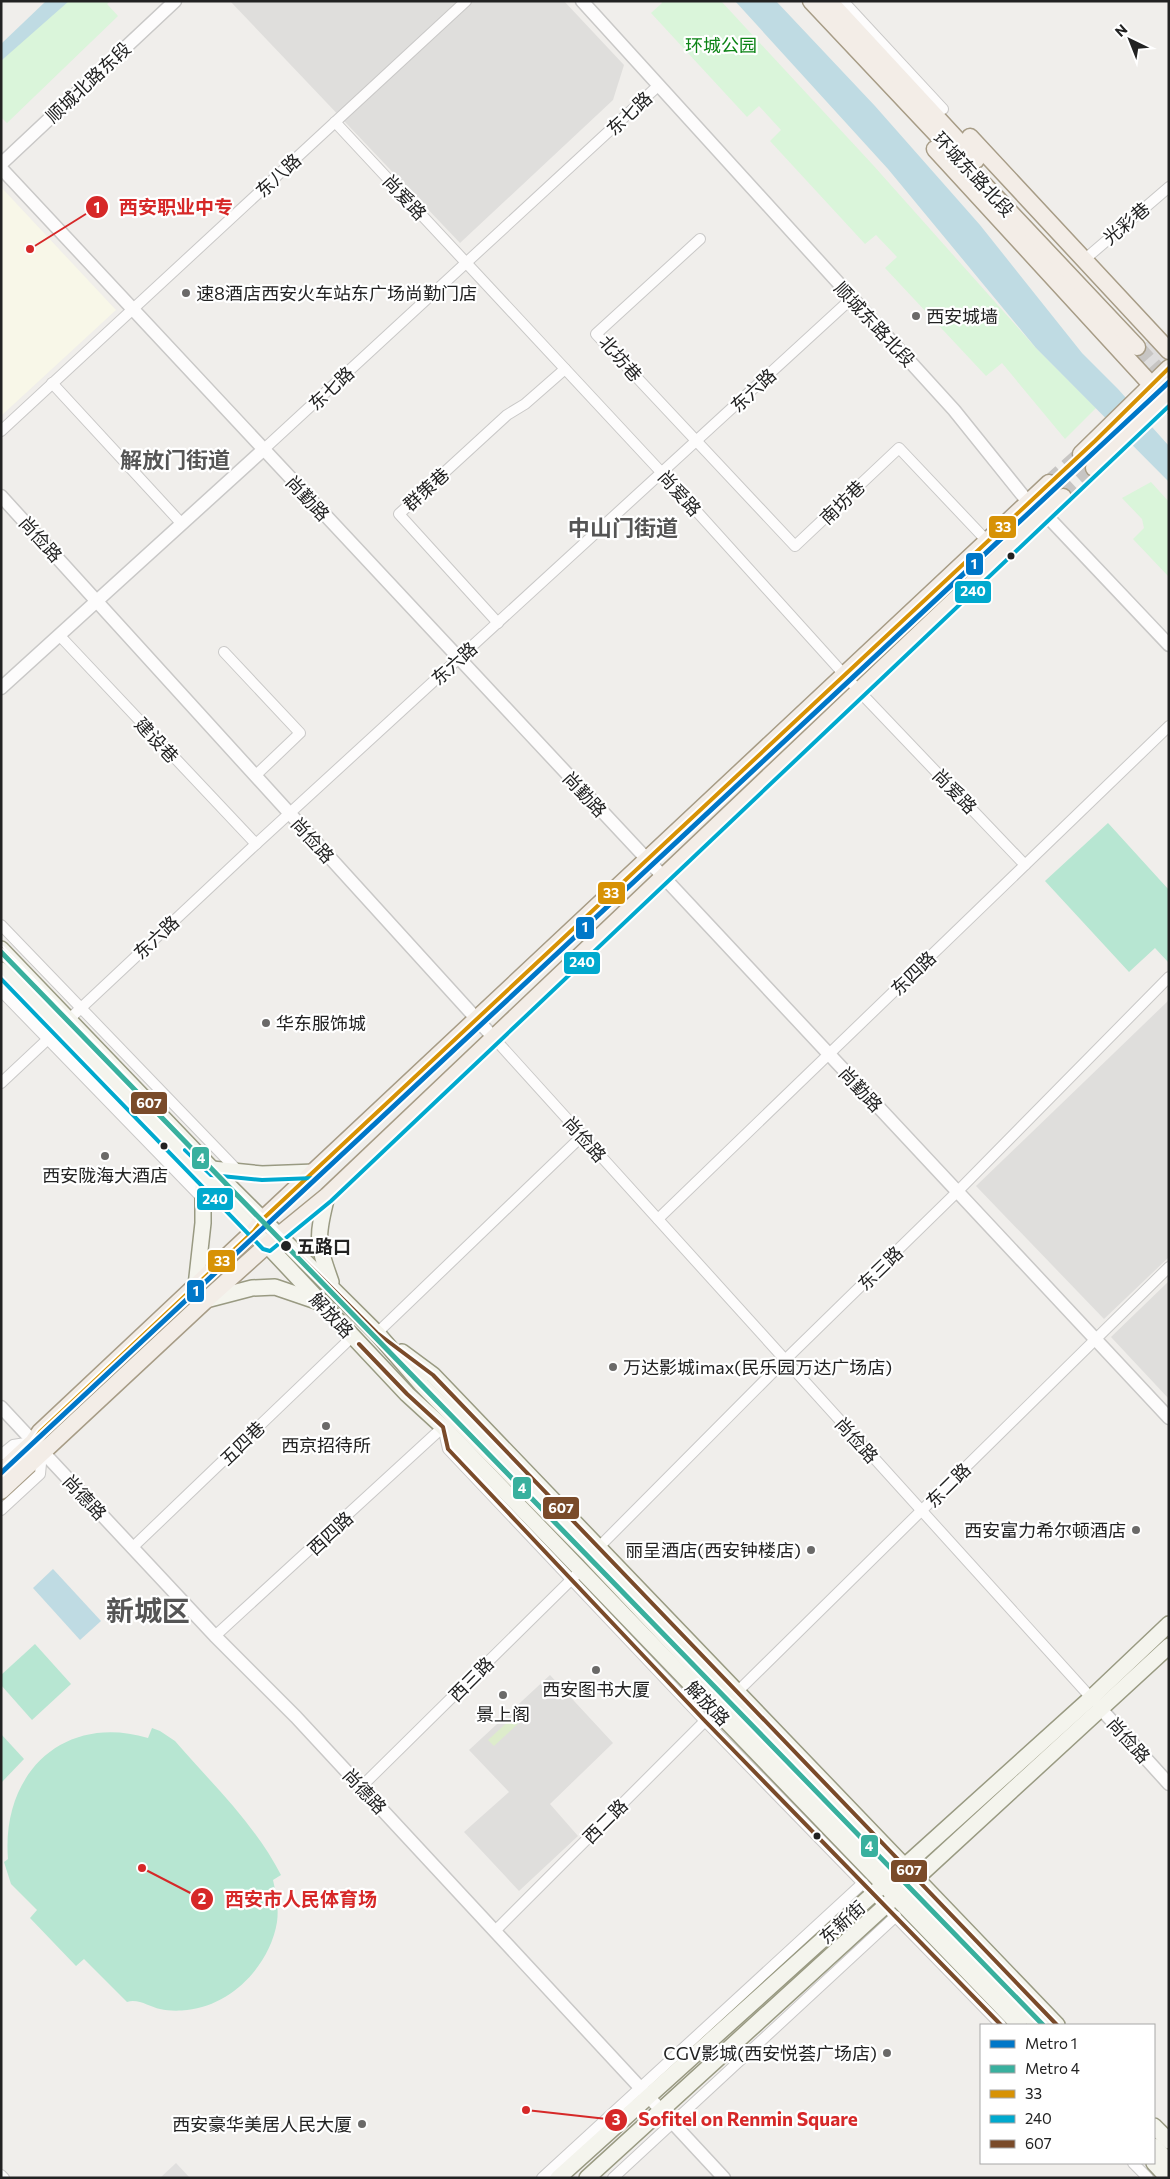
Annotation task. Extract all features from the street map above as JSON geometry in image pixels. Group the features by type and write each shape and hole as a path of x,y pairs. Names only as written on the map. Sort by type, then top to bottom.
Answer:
{"main road":[{"name":"环城东路北段","path":"811,1 885,72 1141,344"},
{"name":"环城东路北段","path":"828,1 885,72"},
{"path":"885,72 943,109 1169,351"},
{"path":"885,72 916,129 1151,386 1168,400 1094,468"},
{"path":"1081,454 1169,368"},
{"path":"1,1491 38,1447 40,1432 1049,483"},
{"path":"1,1472 38,1447 267,1245 327,1196 1063,497"},
{"name":"解放路","path":"1,949 64,1024 259,1225 280,1235 377,1332 422,1385 477,1441 594,1552 721,1707 1018,2024"},
{"name":"解放路","path":"1,970 64,1024"},
{"path":"196,1286 203,1223 202,1198 208,1173 239,1172 262,1174 315,1172"},
{"path":"327,1196 318,1238 332,1286"},
{"name":"解放路","path":"259,1225 267,1245 407,1394 443,1427 576,1575 721,1707"},
{"path":"206,1300 252,1288 275,1287 320,1302"},
{"path":"377,1332 433,1375 594,1552"},
{"path":"475,1420 477,1441"},
{"name":"东新街","path":"587,2178 899,1897 1096,1703 1169,1624"},
{"name":"东新街","path":"558,2178 645,2091 884,1881 1096,1703 1169,1646"},
{"path":"721,1707 899,1897 1056,2024"},
{"name":"解放路","path":"899,1897 1037,2024"},
{"path":"1155,2127 1169,2141"},
{"path":"1155,2148 1168,2174"},
{"path":"1155,2164 1168,2174"}],"street":[{"name":"顺城北路东段","path":"1,164 175,1"},
{"name":"东八路","path":"1,431 466,1"},
{"name":"顺城东路北段","path":"582,1 851,299 954,410 1028,502 1045,514 1169,646"},
{"path":"843,1 943,109"},
{"name":"东七路","path":"1,688 98,602 467,264 659,85"},
{"name":"尚爱路","path":"335,122 662,473 859,691 1025,865"},
{"name":"尚勤路","path":"1,168 1169,1418"},
{"name":"光彩巷","path":"1084,260 1169,187"},
{"name":"北坊巷","path":"696,442 596,334 700,239"},
{"name":"东六路","path":"1,1083 256,844 851,299"},
{"name":"群策巷","path":"498,623 399,514 507,415 525,404 565,369"},
{"path":"52,383 182,524"},
{"name":"南坊巷","path":"696,442 795,546 899,448 987,541"},
{"name":"尚俭路","path":"1,496 1169,1784"},
{"name":"建设巷","path":"59,635 256,844"},
{"path":"224,652 300,733 256,776"},
{"name":"东四路","path":"658,1219 1169,726"},
{"path":"1,925 239,1172"},
{"name":"东三路","path":"594,1552 1167,984"},
{"path":"1,992 202,1198"},
{"path":"377,1332 582,1136"},
{"name":"东二路","path":"721,1707 1169,1267"},
{"name":"五四巷","path":"132,1548 352,1337"},
{"name":"尚德路","path":"1,1407 215,1636 296,1717 724,2178"},
{"name":"西四路","path":"215,1636 443,1427"},
{"path":"1,1455 13,1444 38,1447 40,1474 1,1510"},
{"name":"西三路","path":"361,1787 576,1575"},
{"name":"西二路","path":"495,1931 721,1707"},
{"path":"613,2178 673,2122 899,1897 1000,2024"},
{"path":"542,2178 645,2091"},
{"path":"1134,2164 1148,2178"},
{"path":"1,2175 4,2178"}],"shaded area":[{"path":"230,1 564,1 624,65 613,100 460,243"},
{"path":"1,187 116,310 1,416"},
{"path":"1169,1000 1169,1257 1104,1319 976,1186"},
{"path":"1169,1281 1169,1399 1111,1337"},
{"path":"550,1675 613,1743 550,1804 578,1836 519,1891 464,1832 509,1792 469,1750"},
{"path":"176,2163 190,2178 160,2178"}],"green space":[{"path":"64,1 110,1 107,4 118,16 7,123 1,117 1,61"},
{"name":"环城公园","path":"661,1 721,1 873,165 1036,348 1096,408 1065,439 1002,363 986,376 885,268 897,257 876,235 865,244 770,141 781,130 759,106 747,117 651,13 662,3"},
{"path":"1151,482 1169,502 1169,577 1133,539 1144,528 1142,519 1122,498"},
{"path":"1108,823 1169,890 1168,962 1155,948 1129,972 1045,881"},
{"path":"35,1644 71,1684 32,1720 1,1685 1,1675"},
{"path":"515,1715 521,1721 494,1746 488,1740"},
{"path":"152,1728 175,1741 232,1805 259,1839 281,1875 273,1880 278,1911 273,1938 257,1967 246,1980 219,2000 204,2007 187,2010 166,2010 140,2002 127,2002 84,1959 76,1966 30,1918 37,1910 11,1884 4,1862 8,1859 9,1828 15,1801 27,1777 44,1757 65,1743 89,1734 117,1733 148,1738"},
{"path":"1,1734 24,1759 1,1783"}],"water":[{"path":"46,1 69,1 2,60 1,44"},
{"path":"735,1 776,1 875,106 980,225 1082,353 1118,389 1169,446 1169,482 1036,348 888,169"},
{"path":"53,1569 101,1621 80,1640 33,1588"}],"pier":[{"path":"1150,339 1169,360 1169,395 1132,354"}],"tunnel":[{"path":"1137,347 1169,383"},
{"path":"1049,483 1081,454"},
{"path":"1063,497 1094,468"}],"metro line":[{"name":"1","path":"1,1473 1169,382"},
{"name":"4","path":"1,952 1042,2024"}],"transit line":[{"name":"33","path":"1,1472 33,1442 40,1432 254,1231 264,1218 1095,441 1169,368"},
{"name":"240","path":"1,979 263,1249 270,1251 331,1201 1169,406"},
{"name":"607","path":"1,949 212,1169 377,1333 433,1375 1056,2024"},
{"name":"240","path":"185,1150 211,1175 262,1180 315,1178 357,1141"},
{"name":"607","path":"359,1344 407,1394 443,1427 448,1449 705,1721 1000,2024"}],"place":[{"name":"西安职业中专","path":"30,249"},
{"name":"速8酒店西安火车站东广场尚勤门店","path":"186,293"},
{"name":"西安城墙","path":"916,316"},
{"name":"华东服饰城","path":"266,1023"},
{"name":"西安陇海大酒店","path":"105,1156"},
{"name":"五路口","path":"286,1246"},
{"name":"万达影城imax(民乐园万达广场店)","path":"613,1367"},
{"name":"西京招待所","path":"326,1426"},
{"name":"西安富力希尔顿酒店","path":"1136,1530"},
{"name":"丽呈酒店(西安钟楼店)","path":"811,1550"},
{"name":"西安图书大厦","path":"596,1670"},
{"name":"景上阁","path":"503,1695"},
{"name":"西安市人民体育场","path":"142,1868"},
{"name":"CGV影城(西安悦荟广场店)","path":"887,2053"},
{"name":"Sofitel on Renmin Square","path":"526,2110"},
{"name":"西安豪华美居人民大厦","path":"362,2124"}],"district":[{"name":"解放门街道","path":"175,459"},
{"name":"中山门街道","path":"623,527"},
{"name":"新城区","path":"148,1610"}]}
